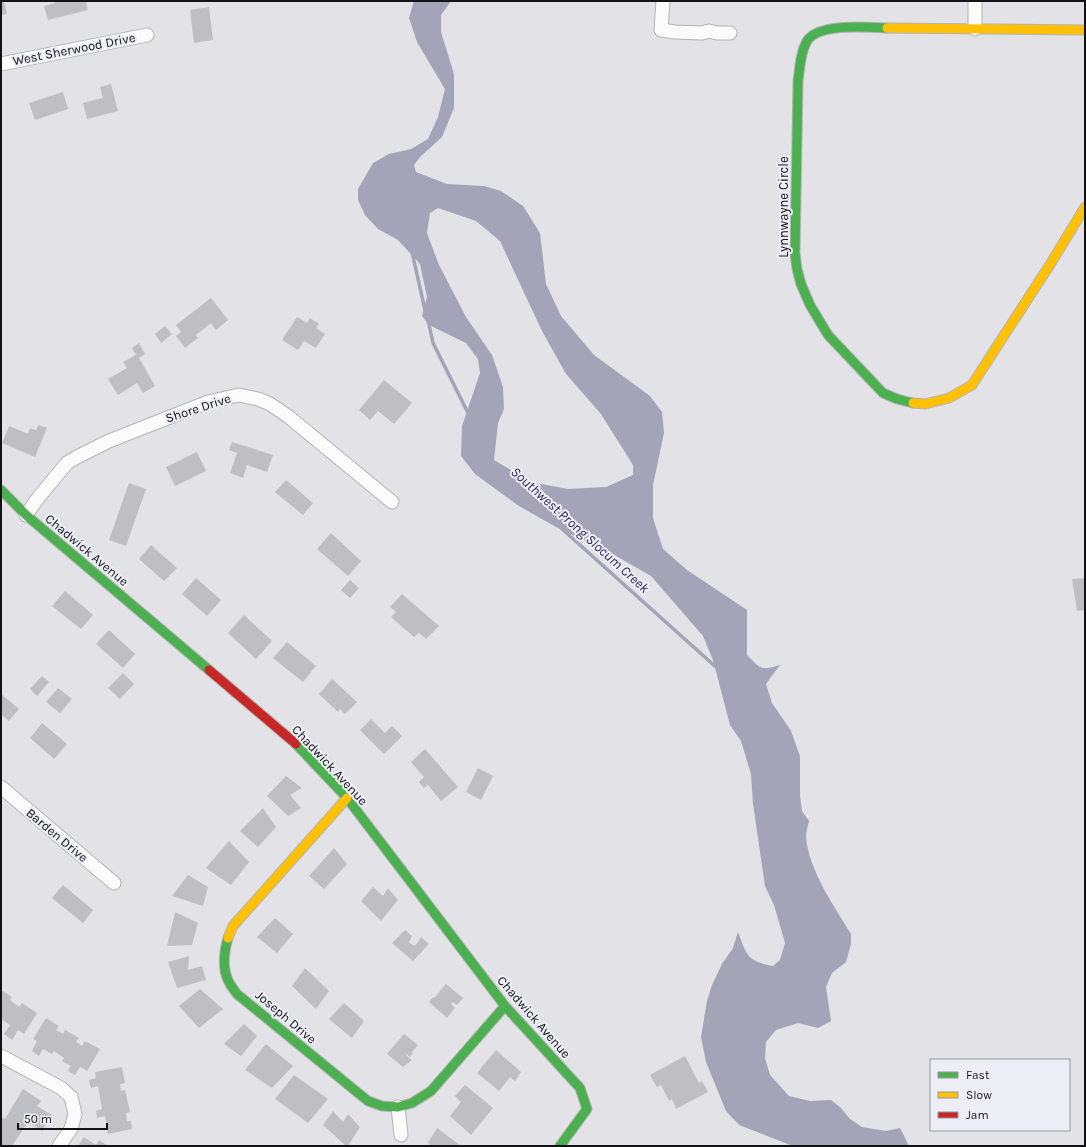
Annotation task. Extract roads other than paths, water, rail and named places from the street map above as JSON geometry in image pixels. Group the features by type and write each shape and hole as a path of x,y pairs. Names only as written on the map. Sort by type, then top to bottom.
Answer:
{"street":[{"path":"663,1 661,30 675,32 709,31 717,33 730,33"},
{"path":"975,1 975,29"},
{"name":"Lynnwayne Circle","path":"1085,30 842,27 814,33 807,41 802,53 798,82 795,253 797,270 810,305 828,335 847,357 883,393 911,403 925,404 949,398 972,385 1051,263 1085,207"},
{"name":"West Sherwood Drive","path":"1,64 147,35"},
{"name":"Shore Drive","path":"26,514 67,463 77,457 109,442 208,402 239,395 258,399 270,404 283,413 392,502"},
{"name":"Chadwick Avenue","path":"1,490 26,514 296,744 347,798 505,1006 580,1088 588,1109 560,1146"},
{"name":"Barden Drive","path":"1,787 114,883"},
{"name":"Joseph Drive","path":"347,798 233,926 227,940 224,959 227,980 238,994 368,1102 382,1106 398,1107 412,1103 431,1091 505,1006"},
{"path":"1,1056 61,1088 71,1097 75,1114 71,1129 59,1146"},
{"path":"398,1107 401,1135"}],"water":[{"path":"414,1 451,1 441,15 441,32 454,74 454,108 442,137 420,157 414,165 416,172 447,184 484,186 501,191 523,206 540,233 546,284 561,316 594,355 650,396 662,412 664,433 653,485 653,518 663,549 687,570 747,610 747,655 758,666 761,668 768,668 780,665 766,684 772,703 791,731 800,756 800,795 802,811 809,821 806,836 811,861 823,887 851,934 851,944 846,962 832,973 826,987 831,1021 818,1028 798,1023 776,1030 766,1042 765,1058 770,1075 789,1096 810,1101 831,1100 840,1107 850,1119 862,1127 886,1131 900,1128 909,1146 793,1146 739,1125 726,1111 706,1062 701,1037 707,1001 712,985 722,964 733,948 738,932 749,956 764,964 773,966 780,960 785,943 774,905 765,886 753,804 751,774 741,741 730,725 713,660 703,636 651,576 611,553 556,527 519,506 475,474 461,456 462,426 480,373 478,359 466,343 429,325 422,316 427,297 420,264 398,240 378,229 365,215 358,200 358,189 373,163 389,154 411,149 428,139 438,117 445,89 417,42 409,18","holes":["438,208 476,221 500,241 542,331 566,374 601,414 633,465 633,475 606,487 568,489 536,483 494,460 498,423 504,409 503,387 492,355 466,317 439,265 427,233 430,213"]}],"waterway":[{"name":"Southwest Prong Slocum Creek","path":"412,252 425,310"},
{"name":"Southwest Prong Slocum Creek","path":"428,320 433,343 469,415"},
{"name":"Southwest Prong Slocum Creek","path":"561,528 717,668"}]}
